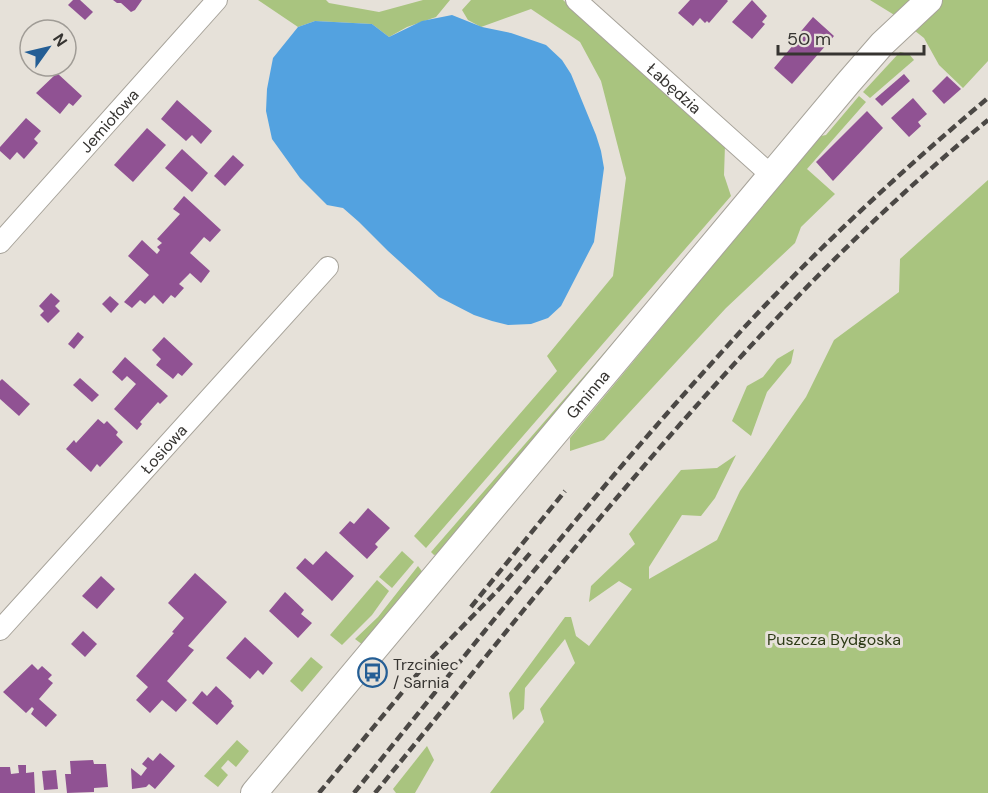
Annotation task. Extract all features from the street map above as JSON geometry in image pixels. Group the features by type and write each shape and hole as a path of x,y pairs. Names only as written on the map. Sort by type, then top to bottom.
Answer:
{"street":[{"name":"Jemiołowa","path":"0,243 217,0"},
{"name":"Łabędzia","path":"576,0 771,175"},
{"name":"Gminna","path":"254,793 882,44 929,0"},
{"name":"Łosiowa","path":"0,630 328,267"}],"green space":[{"path":"258,0 326,0 329,3 379,12 423,0 450,0 436,17 407,27 389,37 372,24 315,21 298,27"},
{"path":"471,0 563,0 725,145 724,175 731,196 426,548 414,536 557,371 547,356 613,276 626,178 601,81 580,42 531,9 481,27 468,20 462,10"},
{"path":"870,0 988,0 988,61 963,88 939,65 924,38 896,16"},
{"path":"900,52 909,54 914,60 870,98 863,92"},
{"path":"859,96 866,102 807,169 835,194 801,227 795,243 726,308 604,440 570,451 570,438 752,218 754,211 817,133 821,136 826,135"},
{"name":"Puszcza Bydgoska","path":"988,180 988,793 490,793 544,722 540,709 575,663 565,639 525,688 524,709 513,720 509,693 565,617 571,617 576,636 589,646 632,589 619,581 589,602 591,586 635,544 629,534 681,470 717,468 736,455 715,498 701,516 682,515 649,567 649,579 717,540 740,491 806,397 834,340 899,292 900,259"},
{"path":"684,261 442,553 434,555 431,552"},
{"path":"794,349 791,363 767,392 751,436 732,421 747,386 763,377 777,359"},
{"path":"402,551 414,562 392,588 379,577"},
{"path":"418,566 424,574 363,645 355,639 378,617"},
{"path":"377,580 389,591 372,615 342,645 330,635"},
{"path":"311,657 323,667 302,692 290,681"},
{"path":"237,740 249,751 236,767 228,760 221,768 228,775 218,787 204,776"},
{"path":"427,746 434,760 415,793 396,793 393,789"}],"water":[{"path":"452,15 482,27 511,33 546,45 562,60 571,74 601,151 604,168 594,242 561,306 548,318 531,324 508,325 492,321 474,315 439,297 343,208 327,205 300,178 272,139 266,111 267,89 273,58 298,27 315,21 372,24 389,37 422,21"}],"building":[{"path":"73,0 80,0 93,12 85,20 68,5"},
{"path":"113,0 142,0 131,12 121,3"},
{"path":"690,0 728,1 709,23 707,21 705,23 700,18 693,26 678,13"},
{"path":"752,0 767,16 762,22 765,24 752,39 732,22"},
{"path":"813,17 834,36 792,84 774,68"},
{"path":"904,74 910,81 882,106 875,99"},
{"path":"947,76 961,89 944,104 932,91"},
{"path":"52,78 62,78 82,96 73,106 69,103 60,114 36,93"},
{"path":"913,98 927,114 918,122 921,126 909,137 891,118"},
{"path":"177,100 212,131 201,144 192,135 186,141 161,119"},
{"path":"867,111 883,128 833,181 816,162"},
{"path":"26,118 41,131 34,139 38,143 24,159 17,152 10,160 0,151 0,147"},
{"path":"147,128 166,145 133,182 114,165"},
{"path":"182,149 208,173 192,192 165,168"},
{"path":"233,155 244,165 225,186 214,176"},
{"path":"184,196 221,230 210,242 204,237 190,253 210,271 201,283 190,273 179,284 184,288 175,298 171,295 163,304 154,295 145,304 140,300 132,308 124,302 149,275 128,256 142,240 157,254 160,250 157,247 162,243 157,239 180,214 173,209"},
{"path":"51,293 60,301 55,306 60,311 48,323 40,315 44,311 39,306"},
{"path":"110,296 119,304 111,313 102,304"},
{"path":"78,332 84,337 74,349 68,344"},
{"path":"164,337 193,364 182,376 178,373 173,379 156,365 161,359 152,350"},
{"path":"125,357 168,396 160,404 158,402 140,422 142,424 137,430 114,409 136,384 127,376 122,381 112,372"},
{"path":"80,378 99,395 92,402 73,385"},
{"path":"2,379 30,404 19,416 0,399"},
{"path":"98,419 104,424 107,421 118,432 116,435 123,442 100,467 97,464 91,472 66,449 74,440 76,443"},
{"path":"368,508 390,528 375,544 378,547 367,559 339,533 350,521 354,524"},
{"path":"326,551 354,576 332,601 296,568 305,558 313,565"},
{"path":"195,573 227,602 188,646 194,650 167,681 187,700 176,712 162,700 150,713 136,700 148,687 136,676 174,633 172,632 184,618 168,603"},
{"path":"101,576 115,589 97,609 82,596"},
{"path":"285,592 304,610 301,614 312,623 298,638 269,611"},
{"path":"83,631 97,644 85,657 71,644"},
{"path":"245,637 273,663 263,675 258,670 250,679 226,658"},
{"path":"32,664 38,670 42,666 52,675 48,679 53,683 39,699 57,715 46,727 31,714 34,709 32,707 26,713 3,692"},
{"path":"216,686 232,701 234,706 217,725 192,703 202,691 207,696"},
{"path":"160,753 175,766 155,789 149,784 146,787 132,789 131,768 141,776 147,768 142,764 148,757 153,761"},
{"path":"93,760 94,764 106,764 108,787 94,788 94,792 67,793 65,774 71,774 70,761"},
{"path":"18,765 26,765 26,773 34,772 35,793 0,793 0,767 10,767 11,774 19,773"},
{"path":"56,770 58,789 44,790 42,771"}],"railway":[{"path":"354,793 591,502 740,332 860,211 988,98"},
{"path":"375,793 591,528 742,356 821,273 903,194 988,120"},
{"path":"471,607 565,491"},
{"path":"319,793 424,666 500,588 532,551"}],"place":[{"name":"Trzciniec / Sarnia","path":"372,673"}]}
